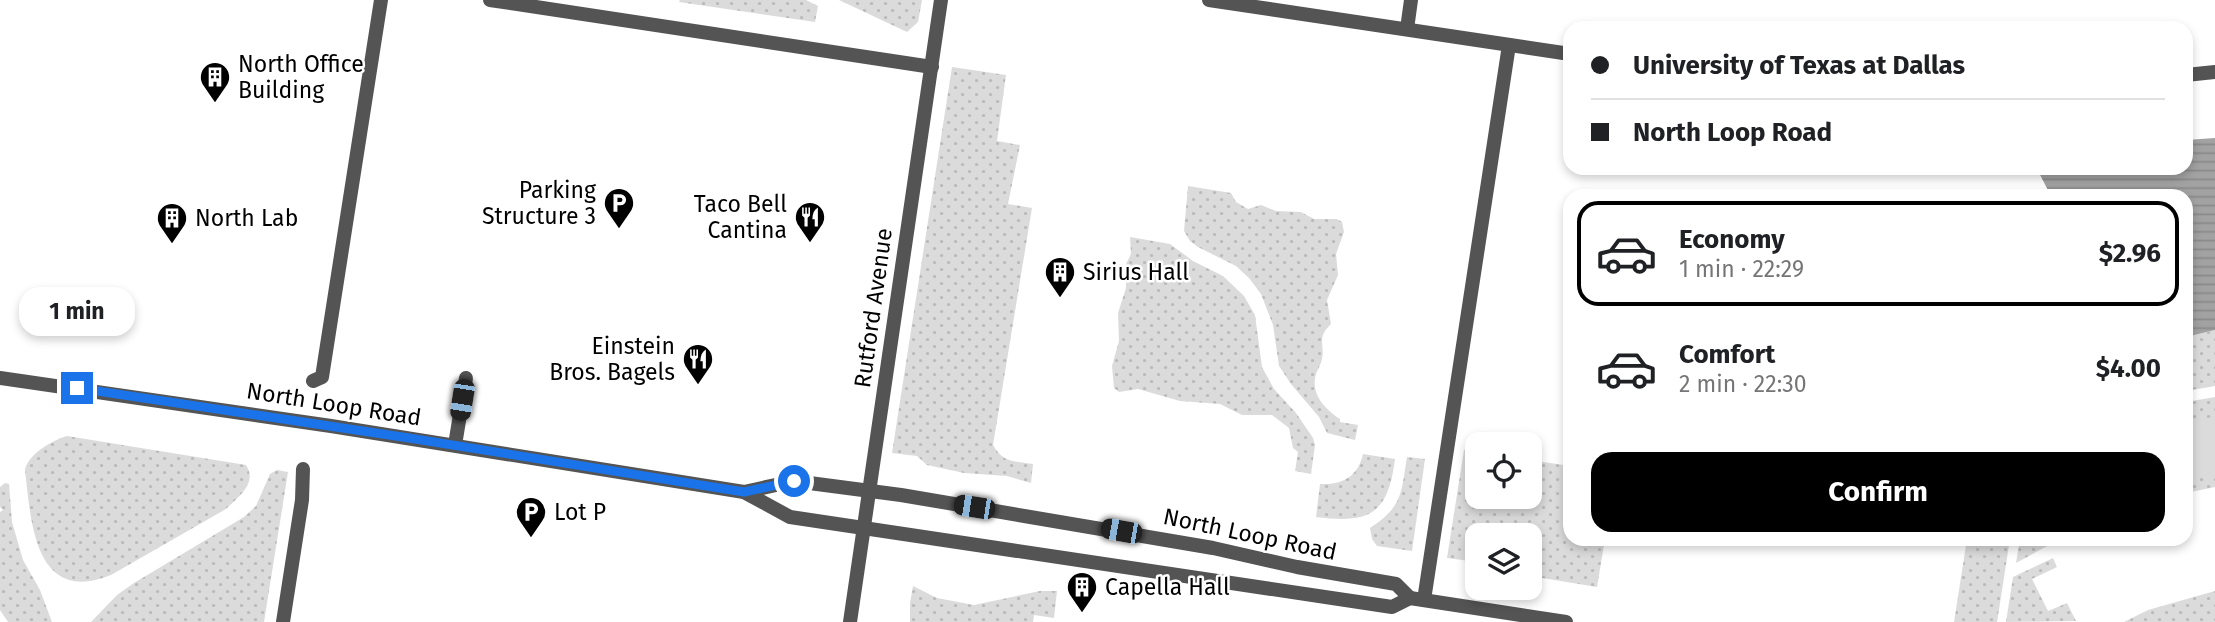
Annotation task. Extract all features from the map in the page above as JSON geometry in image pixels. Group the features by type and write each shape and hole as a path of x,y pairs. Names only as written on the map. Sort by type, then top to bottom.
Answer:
{"street":[{"path":"313,381 322,377 382,0"},
{"path":"490,0 932,67"},
{"name":"Rutford Avenue","path":"850,622 942,0"},
{"path":"1209,0 1563,53"},
{"path":"1407,29 1411,0"},
{"path":"1417,599 1509,45"},
{"path":"2193,74 2215,72"},
{"name":"North Loop Road","path":"0,378 455,445 744,492 790,517 1392,607 1417,599 1566,622"},
{"path":"455,445 466,378"},
{"path":"283,622 302,500 303,469"},
{"name":"North Loop Road","path":"744,492 794,481 869,490 1213,548 1297,567 1396,584 1417,599"}],"shaded area":[{"path":"806,0 818,6 815,22 679,2"},
{"path":"839,0 922,0 918,22 907,32"},
{"path":"952,67 1006,75 997,141 1020,145 1008,204 1032,208 993,445 1005,458 1033,464 1031,483 1007,476 964,473 927,465 917,456 892,453"},
{"path":"2215,138 2215,330 2193,335 2193,189 2047,189 2040,175 2193,175 2193,140"},
{"path":"1188,186 1231,193 1236,202 1248,209 1261,205 1276,211 1301,212 1314,219 1337,219 1342,222 1344,232 1336,254 1338,275 1327,300 1331,324 1322,337 1323,353 1316,374 1315,388 1320,400 1340,422 1358,425 1355,440 1327,433 1319,417 1279,366 1273,325 1261,294 1249,278 1236,266 1190,241 1184,231"},
{"path":"1130,237 1170,244 1193,261 1223,276 1244,296 1255,315 1262,367 1274,389 1296,413 1313,438 1315,445 1311,474 1295,471 1298,452 1293,448 1289,428 1272,415 1242,415 1220,404 1180,401 1138,389 1119,392 1114,388 1112,366 1119,341 1118,313 1126,288 1126,264 1131,254"},
{"path":"2215,330 2215,386 2193,390 2193,335"},
{"path":"2215,397 2215,487 2193,492 2193,401"},
{"path":"2215,417 2215,473 2193,476 2193,420"},
{"path":"67,436 246,465 250,478 241,495 226,509 111,575 85,581 66,579 52,569 41,553 30,512 25,470 36,453 48,444"},
{"path":"1464,450 1465,509 1542,509 1542,462 1563,465 1563,546 1604,546 1597,587 1542,578 1542,523 1465,523 1465,560 1447,558"},
{"path":"1363,454 1395,459 1392,478 1381,503 1373,511 1350,519 1316,517 1320,484 1335,483 1348,478 1357,469"},
{"path":"1407,457 1425,459 1412,551 1377,546 1372,539 1370,528 1395,506"},
{"path":"277,470 288,472 264,622 91,622 117,595 134,583 244,517 256,506 270,474"},
{"path":"5,483 9,484 12,522 23,560 40,590 52,622 8,622 0,610 0,512 3,510 0,507 0,487"},
{"path":"1966,546 2009,546 1997,622 1954,622"},
{"path":"2019,546 2047,546 2016,563"},
{"path":"2053,558 2057,567 2032,579 2048,611 2067,603 2076,621 2006,622 2013,577"},
{"path":"913,586 937,598 974,605 1040,591 1057,591 1054,618 1034,615 1033,622 910,622"},
{"path":"2215,591 2215,622 2124,622 2148,610"}],"place":[{"name":"North Office Building","path":"215,104"},
{"name":"Parking Structure 3","path":"619,230"},
{"name":"Taco Bell Cantina","path":"810,244"},
{"name":"North Lab","path":"172,245"},
{"name":"Sirius Hall","path":"1060,299"},
{"name":"Einstein Bros. Bagels","path":"698,386"},
{"name":"Lot P","path":"531,539"},
{"name":"Capella Hall","path":"1082,614"}],"route":[{"path":"77,388 744,492 794,481"}]}
